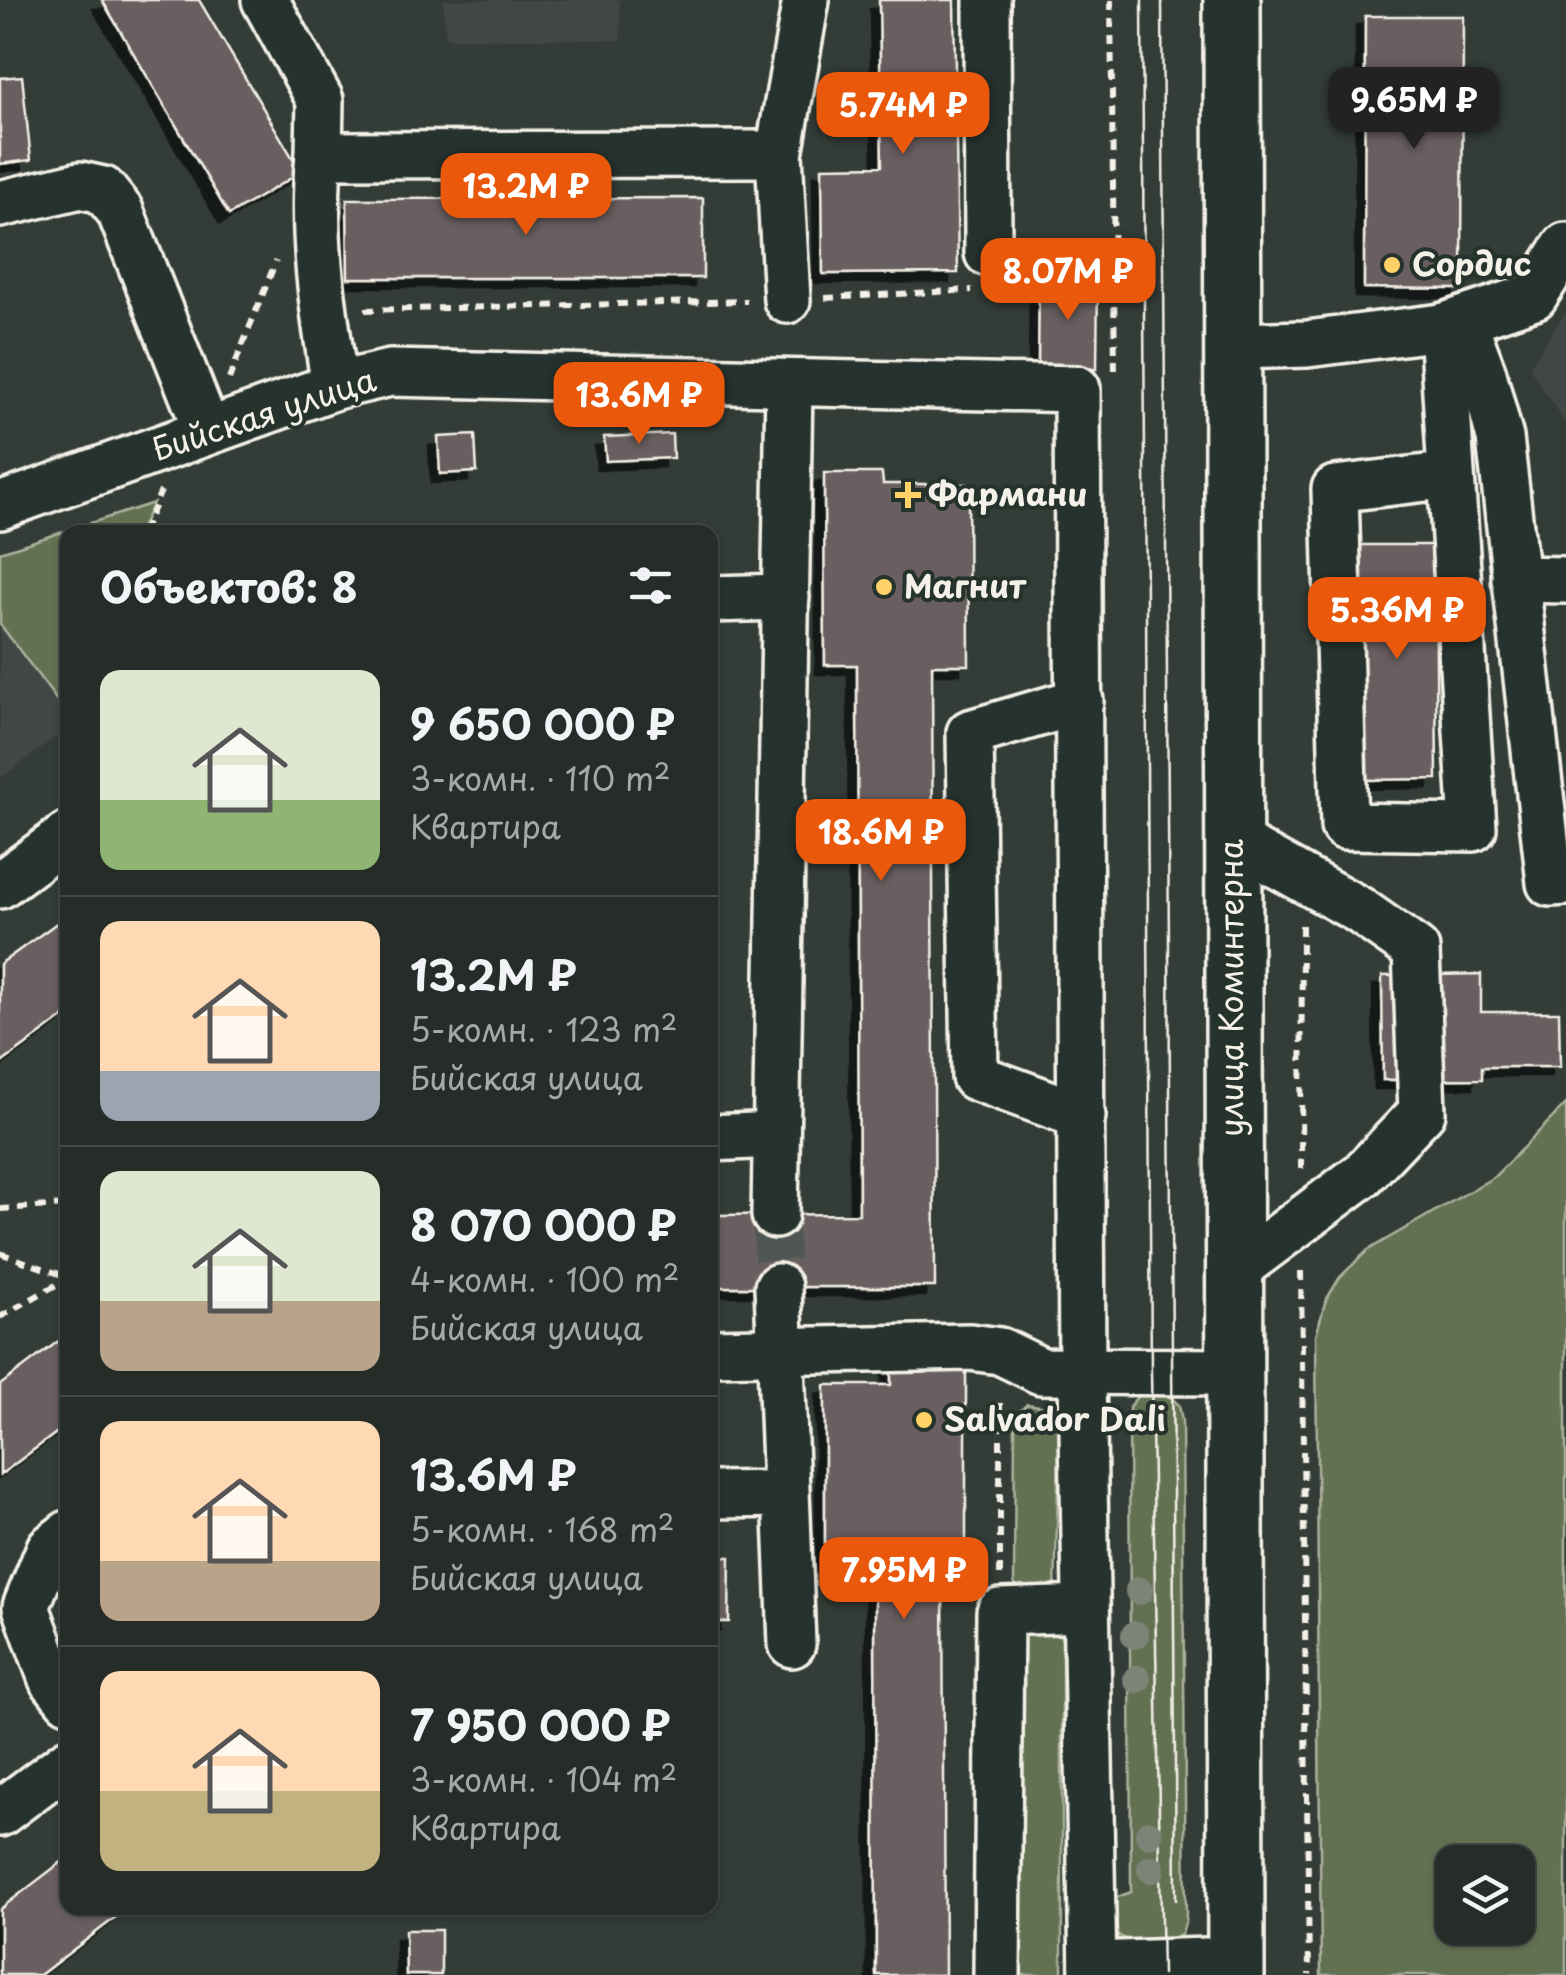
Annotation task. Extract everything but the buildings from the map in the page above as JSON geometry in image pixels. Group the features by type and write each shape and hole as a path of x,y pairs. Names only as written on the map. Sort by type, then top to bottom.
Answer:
{"main road":[{"name":"улица Коминтерна","path":"1232,0 1236,1968"}],"street":[{"path":"266,0 320,100 316,184 324,311 334,386"},
{"path":"787,300 779,154 806,0"},
{"path":"986,0 988,271"},
{"path":"319,155 779,154"},
{"path":"0,204 80,185 103,190 120,211 207,431"},
{"path":"1234,346 1302,344 1452,323 1534,296 1566,246"},
{"path":"1452,323 1452,475 1473,828 1344,826 1335,489 1452,475"},
{"path":"1452,323 1500,438 1550,883 1566,882"},
{"name":"Бийская улица","path":"0,506 334,386 390,373 439,371 789,385 1077,389"},
{"path":"775,1214 789,385"},
{"path":"1077,389 1082,1374 1093,1970 1236,1968"},
{"path":"1516,579 1566,580"},
{"path":"718,598 786,597"},
{"path":"1080,701 970,733 976,1077 1082,1116"},
{"path":"1231,840 1303,878 1416,950 1422,1112 1362,1175 1234,1270"},
{"path":"0,885 60,841"},
{"path":"718,1138 776,1135"},
{"path":"778,1287 792,1644"},
{"path":"718,1352 970,1347 1000,1351 1041,1370 1082,1374 1232,1372"},
{"path":"718,1495 784,1494"},
{"path":"60,1540 50,1548 26,1608 52,1679 60,1689"},
{"path":"998,1975 1000,1612 1086,1609"},
{"path":"0,1813 60,1768"}],"path":[{"path":"1077,389 1115,387 1111,0"},
{"path":"224,390 281,248"},
{"path":"324,311 787,300 988,271"},
{"path":"147,525 163,487"},
{"path":"1303,878 1300,1224 1309,1975"},
{"path":"0,1210 60,1206"},
{"path":"0,1253 60,1274"},
{"path":"0,1318 60,1282"},
{"path":"1000,1351 1000,1612"}],"shaded area":[{"path":"443,0 620,0 621,40 446,38"},
{"path":"1566,311 1566,425 1529,367"},
{"path":"0,624 60,703 60,734 0,779"}],"green space":[{"path":"153,503 142,525 84,525"},
{"path":"60,533 60,705 0,624 0,552"},
{"path":"1566,1104 1566,1975 1321,1975 1316,1335 1326,1300 1340,1277 1368,1250 1494,1177"},
{"path":"1168,1395 1179,1405 1182,1421 1186,1920 1182,1934 1145,1943 1126,1939 1110,1929 1112,1899 1131,1892 1129,1407 1137,1397"},
{"path":"1027,1404 1058,1409 1060,1418 1055,1592 1018,1593 1014,1582 1015,1416"},
{"path":"1058,1628 1062,1641 1062,1975 1016,1975 1020,1630"}],"tunnel":[{"path":"775,1215 778,1287"}],"tram line":[{"path":"1142,0 1151,1373 1162,1975"},
{"path":"1162,0 1176,1900"}],"place":[{"name":"Сордис","path":"1392,265"},
{"name":"Фармани","path":"908,495"},
{"name":"Магнит","path":"884,587"},
{"name":"Salvador Dali","path":"924,1420"}]}
